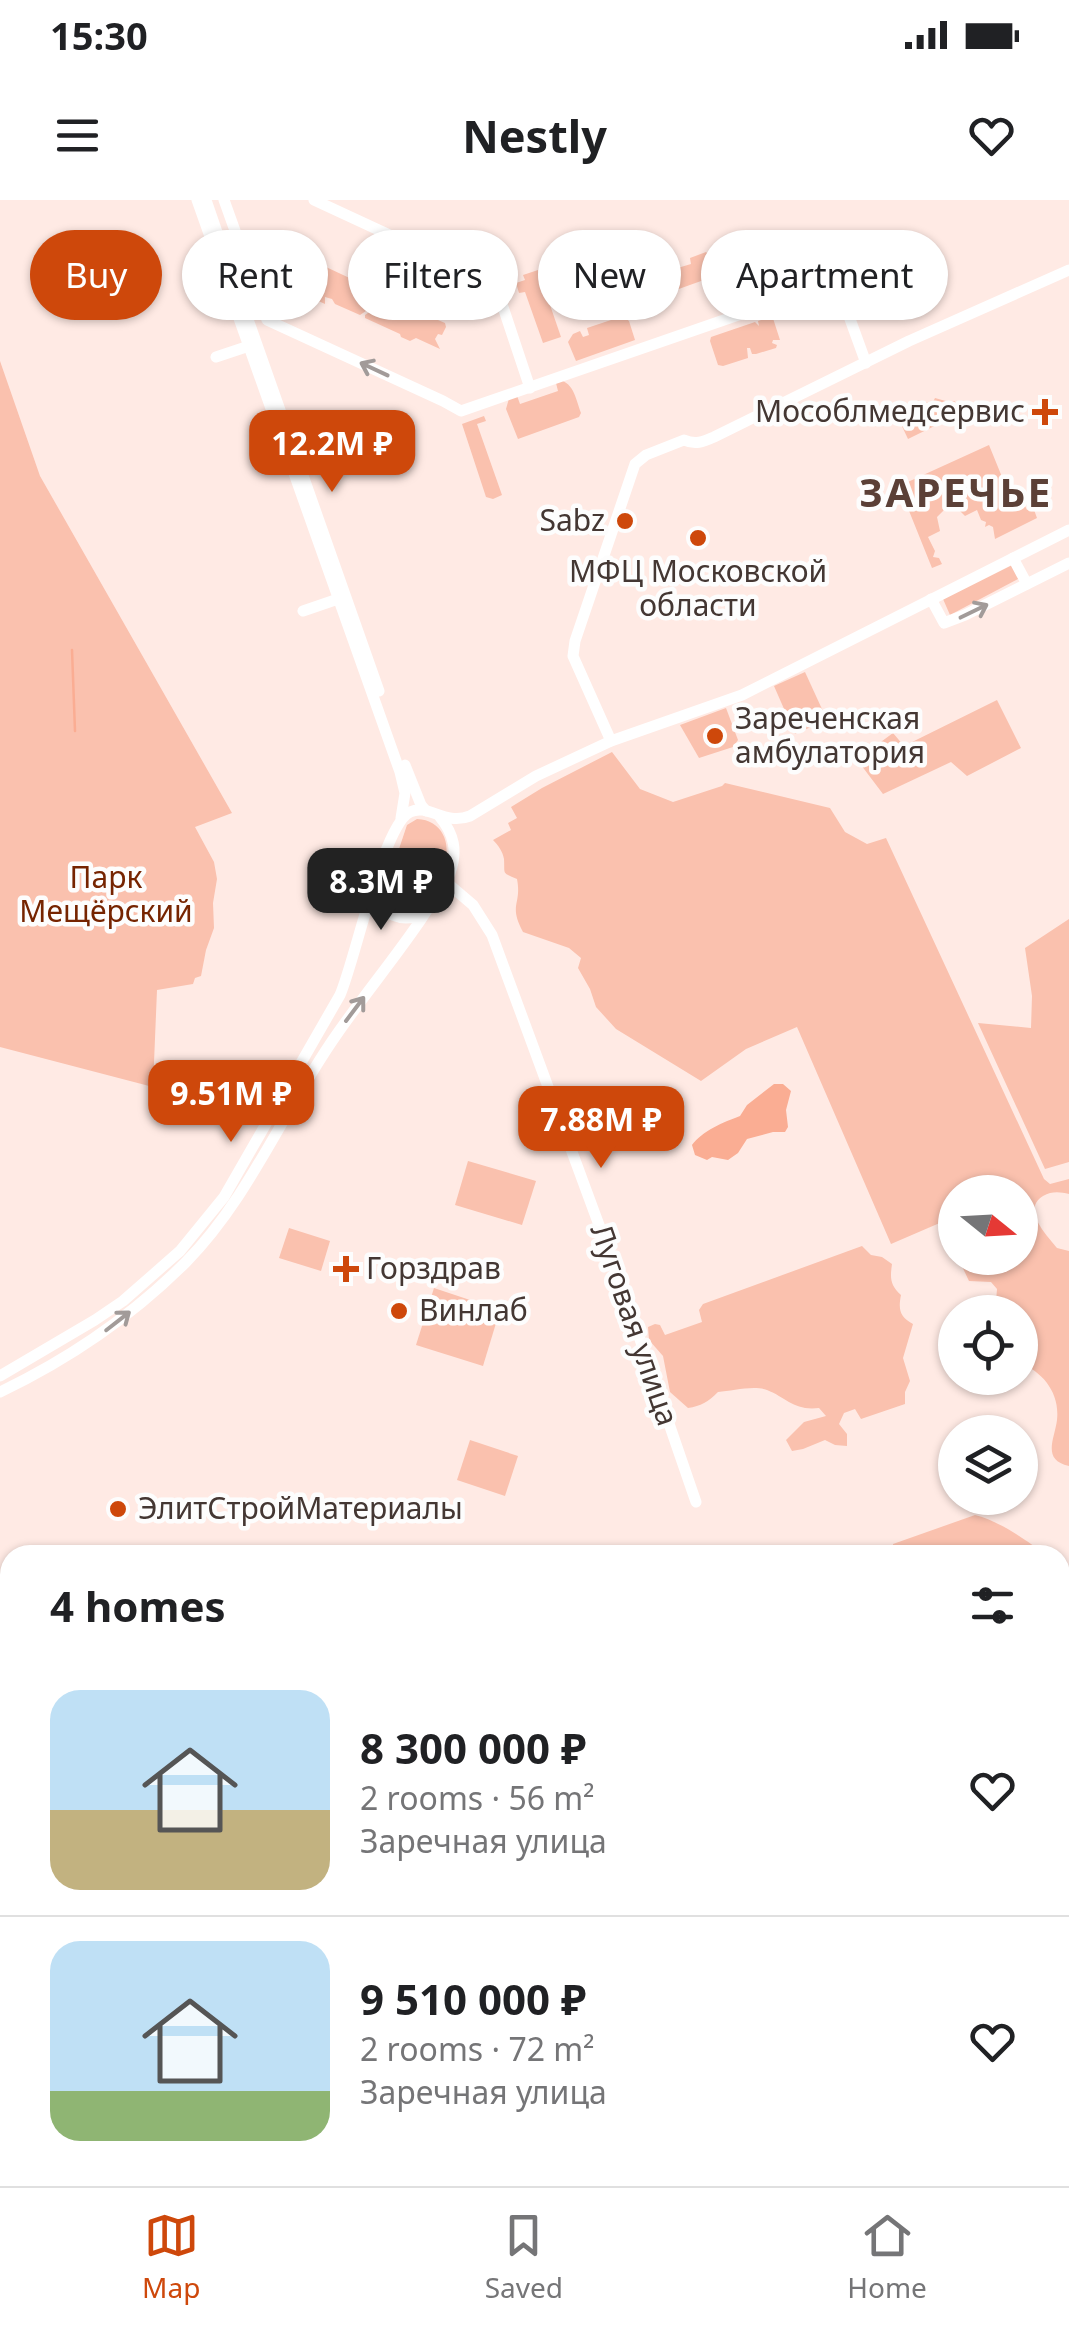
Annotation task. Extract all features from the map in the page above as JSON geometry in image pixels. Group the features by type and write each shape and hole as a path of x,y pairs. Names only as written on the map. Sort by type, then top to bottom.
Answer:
{"street":[{"path":"0,1376 123,1300 180,1251 224,1197 340,995 388,845 401,818 405,793 400,772 197,200"},
{"path":"206,200 406,767 421,805 440,817 461,820 536,776 611,740 742,695 1069,530"},
{"path":"224,200 267,320 461,411 831,284 838,286 866,363"},
{"path":"314,200 496,286 530,388"},
{"path":"611,740 574,656 575,641 635,464 684,440 692,444 714,437 1069,270"},
{"path":"216,357 249,346"},
{"path":"1013,558 1027,584"},
{"path":"931,599 944,623 956,620 1069,562"},
{"path":"303,612 338,599"},
{"path":"401,818 426,810"},
{"path":"0,1392 36,1374 132,1311 212,1233 334,1037 393,961 446,882 454,838 470,816"},
{"path":"440,817 454,838"},
{"name":"Луговая улица","path":"446,882 473,905 492,934 696,1502"},
{"path":"375,886 378,902 392,915 410,918 425,913"}],"green space":[{"path":"701,254 701,281 681,288 681,267 691,264 690,258"},
{"path":"328,268 348,277 348,310 328,298"},
{"path":"538,270 538,320 555,320 561,337 543,343 525,292 518,290 518,282 525,280 523,275"},
{"path":"369,320 438,320 446,327 435,339 440,349 416,338 410,341"},
{"path":"611,320 628,320 635,340 576,361 568,342 580,331 583,337 589,335 587,328"},
{"path":"774,320 780,340 773,340 776,348 752,354 747,348 748,358 718,365 711,337 755,322 759,326 758,321"},
{"name":"Парк Мещёрский","path":"0,361 40,476 232,813 195,827 214,862 214,928 201,976 193,984 157,990 153,1087 0,1047"},
{"path":"555,379 573,391 579,417 518,439 506,409 510,395 516,393 520,404 558,391"},
{"path":"935,398 954,401 967,410 908,439 900,422 918,400 932,404"},
{"path":"484,416 486,421 477,424 502,495 493,499 486,497 462,424"},
{"path":"989,445 1013,504 1024,504 1027,510 1033,507 1037,518 995,539 993,527 985,527 986,522 977,510 965,516 956,507 946,508 937,517 940,531 928,537 935,551 933,557 942,564 932,568 899,486"},
{"path":"1012,562 1020,578 950,615 943,599"},
{"path":"805,672 827,720 795,734 774,686"},
{"path":"997,700 1021,748 967,776 951,762 883,794 858,761 877,754 874,747 893,733 904,746"},
{"path":"726,708 738,740 733,747 699,758 680,725"},
{"path":"612,752 640,789 673,802 725,783 830,808 845,832 867,844 886,838 1044,1179 1050,1184 1069,1179 1069,1194 1046,1194 1038,1201 1038,1175 938,1175 938,1224 891,1244 797,1027 746,1049 701,1081 616,1029 596,1007 578,968 581,958 569,948 523,932 516,916 517,879 505,872 503,854 493,840 511,830 508,823 517,818 511,807"},
{"path":"417,819 439,828 446,841 446,857 420,902 410,909 396,909 388,904 386,888 407,825"},
{"path":"1069,919 1069,1162 1045,1169 978,1023 1031,1028 1032,996 1025,948"},
{"path":"468,1161 536,1181 522,1225 455,1205"},
{"path":"1038,1222 1057,1248 1069,1251 1069,1466 1052,1454 1057,1410 1053,1392 1038,1374 1038,1295 996,1295 991,1282 969,1281 966,1275 1038,1275"},
{"path":"289,1228 330,1241 321,1271 279,1258"},
{"path":"862,1246 871,1255 892,1264 892,1281 901,1295 901,1312 913,1324 903,1358 910,1381 905,1404 861,1419 855,1409 844,1413 839,1424 847,1434 847,1446 825,1440 792,1451 786,1440 804,1422 826,1416 819,1408 797,1406 756,1388 718,1392 704,1403 688,1408 670,1392 663,1356 649,1340 648,1327 660,1325 665,1335 702,1322 699,1310 703,1304"},
{"path":"434,1288 500,1310 483,1366 416,1345"},
{"path":"470,1440 518,1456 505,1496 457,1480"},
{"path":"975,1515 993,1521 1031,1545 893,1545"}],"shaded area":[{"path":"774,1084 783,1084 791,1091 785,1132 747,1139 728,1160 707,1160 695,1155 692,1145 696,1140 740,1116 747,1105"}],"waterway":[{"path":"72,650 75,731"}],"place":[{"name":"Мособлмедсервис","path":"1045,412"},
{"name":"Sabz","path":"625,521"},
{"name":"МФЦ Московской области","path":"698,538"},
{"name":"Зареченская амбулатория","path":"715,736"},
{"name":"Горздрав","path":"346,1269"},
{"name":"Винлаб","path":"399,1311"},
{"name":"ЭлитСтройМатериалы","path":"118,1509"}],"district":[{"name":"ЗАРЕЧЬЕ","path":"956,493"}]}
